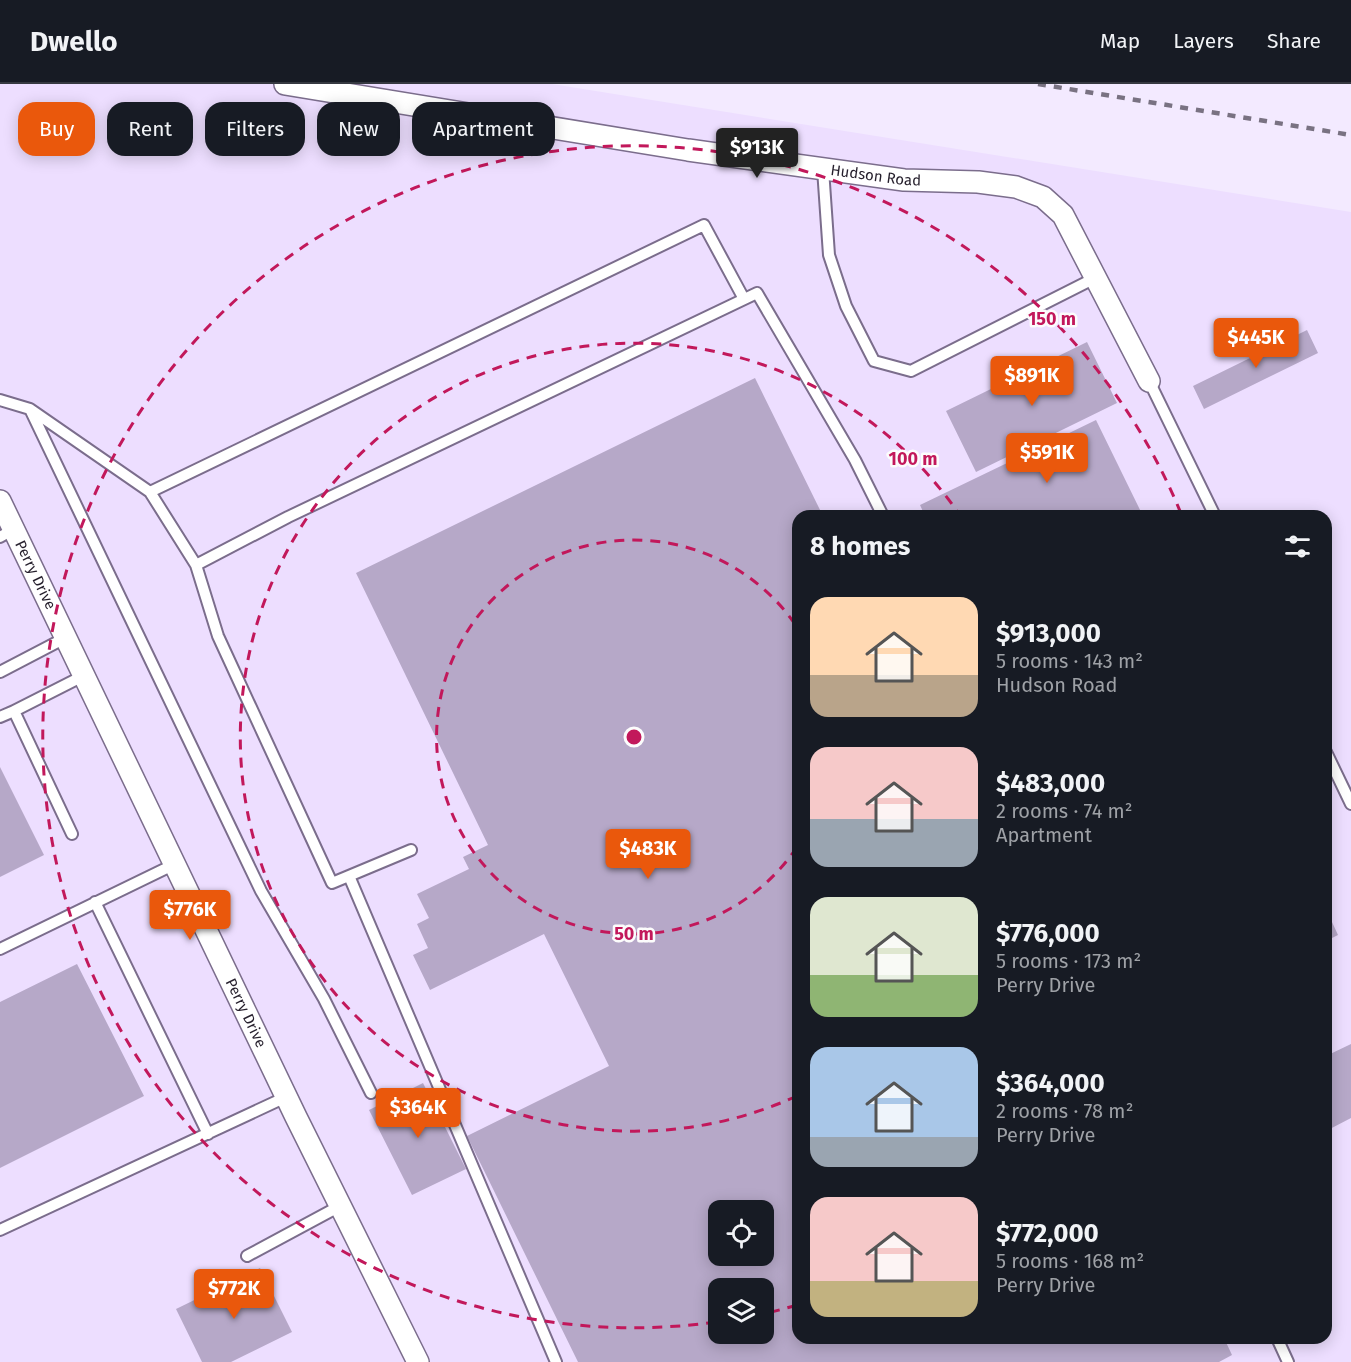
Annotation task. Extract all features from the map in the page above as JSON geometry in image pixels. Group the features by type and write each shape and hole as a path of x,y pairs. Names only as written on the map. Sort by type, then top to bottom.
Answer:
{"street":[{"name":"Hudson Road","path":"285,84 688,150 904,180 978,182 1016,187 1043,196 1064,215 1149,381"},
{"name":"Perry Drive","path":"0,501 7,533 67,638 286,1097 418,1362"}],"lane":[{"path":"823,169 829,255 846,306 874,361 911,371 1097,277"},
{"path":"150,492 704,225 744,299"},
{"path":"196,565 288,517 757,293 855,460 880,510"},
{"path":"1149,381 1212,510"},
{"path":"0,400 30,409 150,492 196,565 218,636 332,883 411,850"},
{"path":"30,409 261,891 324,999 370,1093"},
{"path":"0,672 67,638"},
{"path":"0,717 85,675"},
{"path":"14,711 72,834"},
{"path":"1332,764 1351,804"},
{"path":"0,949 175,864"},
{"path":"349,876 556,1362"},
{"path":"95,902 208,1134"},
{"path":"0,1230 286,1097"},
{"path":"247,1256 340,1206"},
{"path":"1280,1344 1288,1362"}],"shaded area":[{"path":"0,84 552,84 1351,212 1351,1362 0,1362"}],"building":[{"path":"1307,330 1318,353 1204,409 1193,386"},
{"path":"1087,342 1117,403 976,472 946,411"},
{"path":"755,378 820,510 792,510 792,1344 1227,1344 1232,1355 1219,1362 578,1362 467,1136 609,1066 544,934 430,990 413,955 428,948 417,924 429,918 417,894 469,869 463,857 488,845 356,573"},
{"path":"1096,420 1140,510 922,510 920,505"},
{"path":"0,767 44,855 0,877"},
{"path":"1332,922 1338,935 1332,938"},
{"path":"77,964 144,1096 0,1168 0,1002"},
{"path":"1351,1044 1351,1118 1332,1128 1332,1053"},
{"path":"423,1083 466,1169 412,1195 369,1110"},
{"path":"260,1268 292,1332 231,1362 202,1362 176,1309"}],"railway":[{"path":"1038,84 1351,135"}]}
